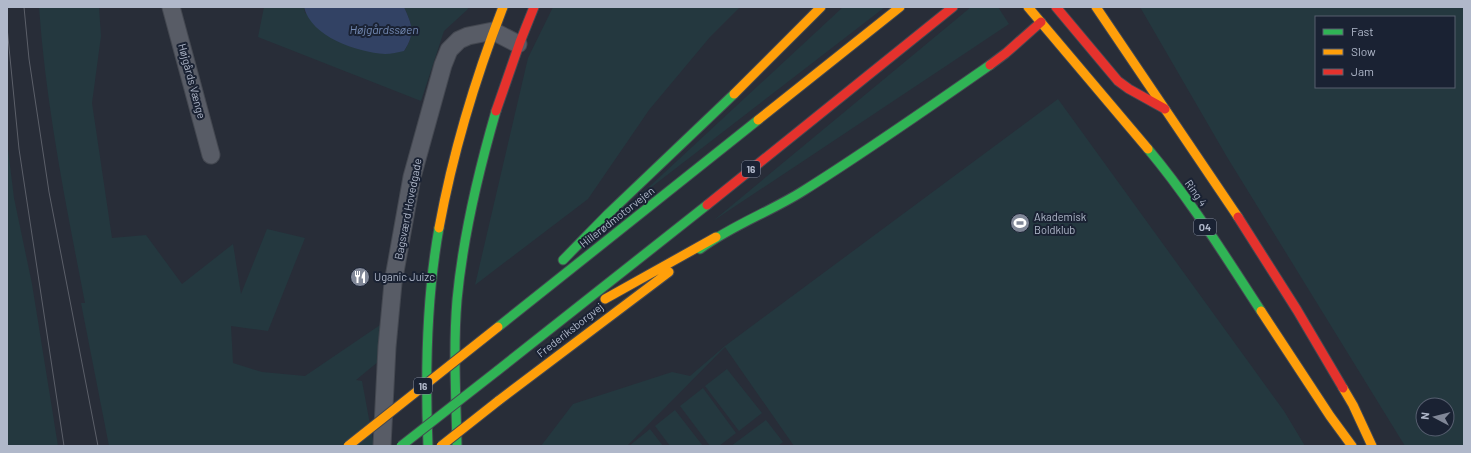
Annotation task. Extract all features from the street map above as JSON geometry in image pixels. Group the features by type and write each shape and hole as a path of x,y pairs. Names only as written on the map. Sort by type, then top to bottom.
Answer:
{"main road":[{"path":"428,446 426,403 428,322 434,256 457,143 474,85 503,7"},
{"path":"457,446 455,400 458,295 470,215 483,156 499,100 518,44 534,7"},
{"path":"559,265 608,214 733,95 821,7"},
{"name":"Hillerødmotorvejen","path":"348,446 900,7"},
{"name":"16","path":"401,446 548,331 953,7"},
{"name":"Ring 4","path":"1028,7 1052,12 1209,232 1330,416 1352,446"},
{"name":"Ring 4","path":"1096,7 1237,216 1353,405 1372,446"},
{"path":"548,331 802,192 910,122 1006,53 1052,12 1118,80 1129,89 1165,109"},
{"name":"Frederiksborgvej","path":"441,446 609,316 716,238"},
{"path":"498,327 548,276"}],"street":[{"name":"Højgårds Vænge","path":"171,7 211,155"},
{"path":"493,31 518,44"},
{"name":"Bagsværd Hovedgade","path":"382,446 387,347 393,283 414,170 443,65 449,50 459,40 468,36 493,31"}],"shaded area":[{"path":"39,7 99,7 101,36 92,103 112,238 146,235 182,284 233,244 241,294 267,229 305,238 268,331 231,326 233,363 262,372 305,376 383,323 379,361 356,380 362,381 374,446 109,446 81,303 85,303 46,82"},
{"path":"264,7 304,7 305,13 404,51 408,45 412,29 404,7 469,7 444,31 421,101 258,37"},
{"path":"553,7 740,7 710,37 649,110 588,199 475,285 528,58"},
{"path":"843,7 885,7 636,199"},
{"path":"971,7 998,7 1009,24 713,221"},
{"path":"1140,7 1464,7 1464,446 1405,446 1227,157"},
{"name":"Akademisk Boldklub","path":"1058,99 1284,411 1305,446 794,446 725,347 627,446 541,446 573,404 672,372 690,376 725,346"},
{"path":"7,141 14,198 32,284 58,446 7,446"},
{"path":"727,369 762,413 739,431 705,386"},
{"path":"703,388 736,433 719,446 710,446 680,406"},
{"path":"675,410 703,446 670,446 655,426"},
{"path":"766,420 783,442 778,446 731,446"},
{"path":"650,429 663,446 629,446"}],"water":[{"name":"Højgårdssøen","path":"304,7 404,7 412,29 408,45 404,51 385,54 374,53 349,46 325,35 308,18"}],"tram line":[{"path":"24,7 29,59 49,192 98,446"},
{"path":"7,27 19,149 64,446"}],"traffic: fast":[{"path":"700,249 712,240 790,199 827,176 990,65"},
{"path":"563,260 608,214 734,94"},
{"path":"457,446 455,373 457,300 467,228 483,158 496,111"},
{"path":"498,327 758,120"},
{"path":"1148,149 1193,208 1261,311"},
{"path":"497,371 707,205"},
{"path":"428,446 427,364 429,309 431,282 439,228"},
{"path":"401,446 497,371"}],"traffic: slow":[{"path":"439,228 451,172 466,116 483,61 503,7"},
{"path":"734,94 821,7"},
{"path":"758,120 900,7"},
{"path":"1028,7 1148,149"},
{"path":"1096,7 1238,217"},
{"path":"605,299 716,237"},
{"path":"498,401 669,272"},
{"path":"1261,311 1330,416 1352,446"},
{"path":"348,446 498,327"},
{"path":"1343,388 1353,405 1372,446"},
{"path":"441,446 498,401"}],"traffic: jam":[{"path":"496,111 534,7"},
{"path":"707,205 953,7"},
{"path":"1056,7 1118,81 1129,89 1165,109"},
{"path":"990,65 1041,22"},
{"path":"1238,217 1297,310 1343,388"}],"place":[{"name":"Akademisk Boldklub","path":"1020,223"},
{"name":"Uganic Juizc","path":"360,277"}]}
